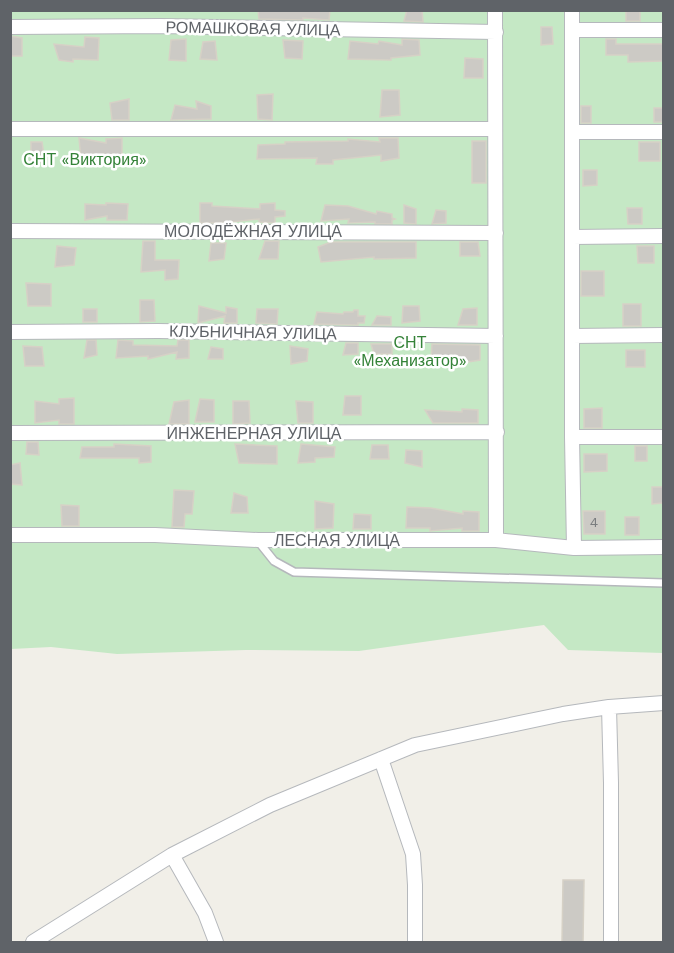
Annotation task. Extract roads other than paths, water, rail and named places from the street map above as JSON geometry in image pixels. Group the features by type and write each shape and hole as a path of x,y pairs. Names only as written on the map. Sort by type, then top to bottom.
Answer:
{"street":[{"path":"495,10 496,540"},
{"path":"572,10 574,548"},
{"name":"РОМАШКОВАЯ УЛИЦА","path":"10,27 161,26 496,32"},
{"path":"572,30 663,30"},
{"path":"10,129 495,129"},
{"path":"572,132 663,132"},
{"name":"МОЛОДЁЖНАЯ УЛИЦА","path":"10,231 496,233"},
{"path":"572,237 663,236"},
{"name":"КЛУБНИЧНАЯ УЛИЦА","path":"10,332 158,331 496,336"},
{"path":"572,336 663,335"},
{"name":"ИНЖЕНЕРНАЯ УЛИЦА","path":"10,433 497,432"},
{"path":"572,437 663,437"},
{"name":"ЛЕСНАЯ УЛИЦА","path":"10,535 155,535 258,540 496,540 574,548 663,547"},
{"path":"33,942 172,855 270,805 415,745 562,714 609,707 663,703"},
{"path":"609,707 611,942"},
{"path":"381,759 413,854 416,885 415,942"},
{"path":"172,855 205,913 216,942"}],"lane":[{"path":"258,540 274,561 294,572 663,583"}],"park label":[{"name":"СНТ «Виктория»","path":"85,159"},
{"name":"СНТ «Механизатор»","path":"410,351"}]}
